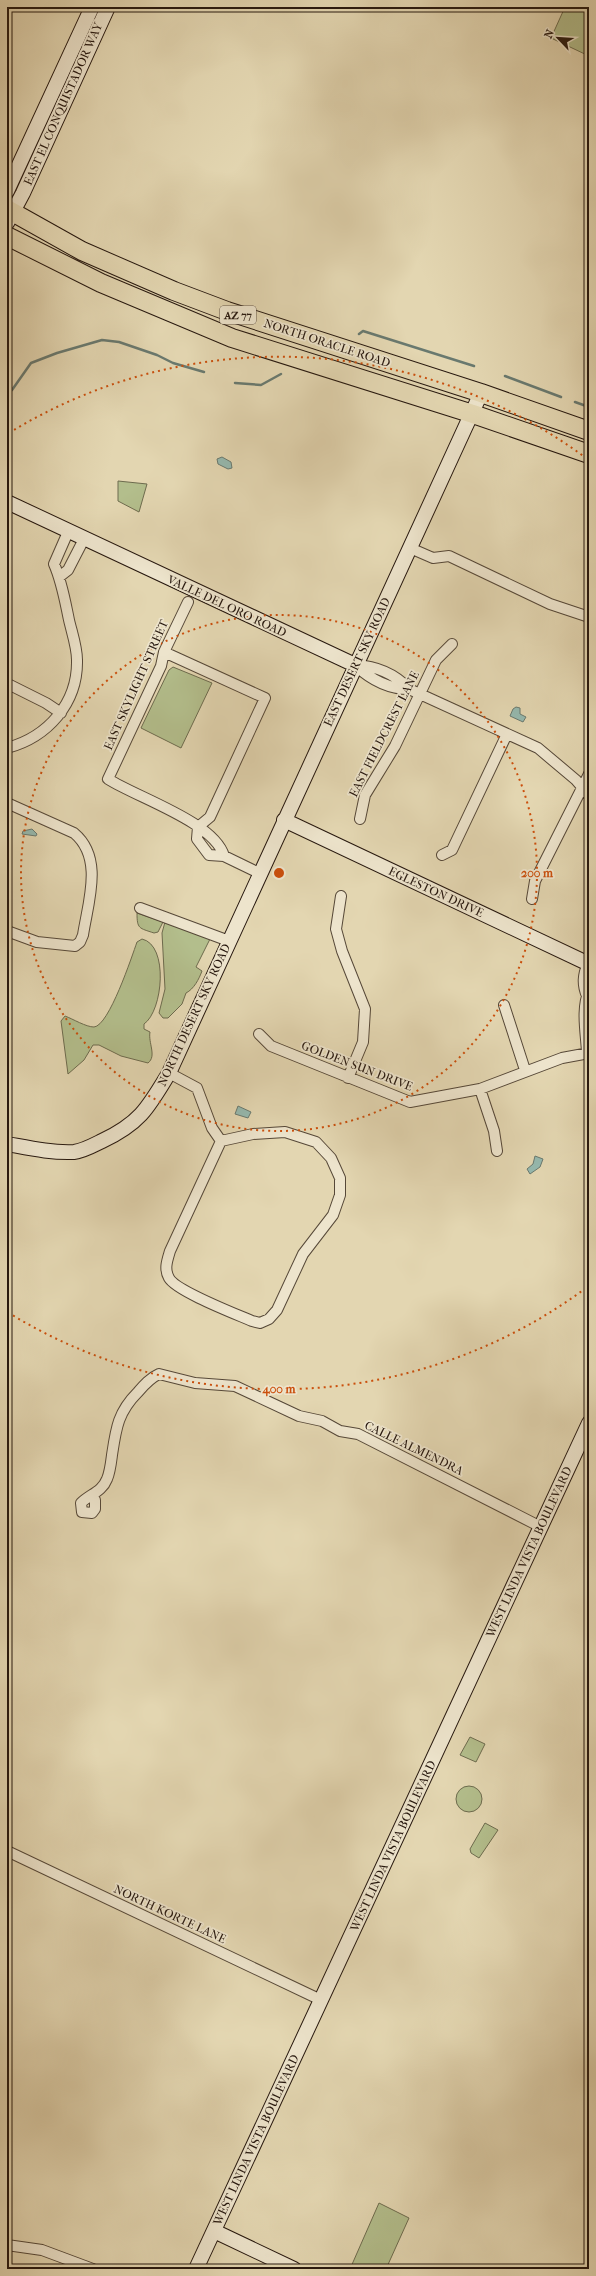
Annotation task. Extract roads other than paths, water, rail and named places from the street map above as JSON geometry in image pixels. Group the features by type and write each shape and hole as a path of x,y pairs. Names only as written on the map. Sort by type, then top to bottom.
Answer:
{"highway":[{"name":"NORTH ORACLE ROAD","path":"9,215 82,251 194,299 481,393 589,431"},
{"name":"NORTH ORACLE ROAD","path":"7,236 101,283 232,338 473,414 589,454"}],"street":[{"name":"EAST EL CONQUISTADOR WAY","path":"7,190 92,7"},
{"name":"EAST EL CONQUISTADOR WAY","path":"9,215 108,7"},
{"path":"50,96 64,102"},
{"name":"EAST DESERT SKY ROAD","path":"231,936 355,665 473,414 481,393"},
{"name":"VALLE DEL ORO ROAD","path":"7,502 68,532 355,665"},
{"path":"7,748 19,745 47,729 61,713 74,686 77,657 59,577 54,564 68,532"},
{"path":"59,577 68,570 84,539"},
{"path":"410,548 433,558 449,556 550,604 589,617"},
{"name":"EAST SKYLIGHT STREET","path":"188,602 164,652 162,666 108,779 175,812 198,827"},
{"name":"EAST FIELDCREST LANE","path":"360,819 365,795 395,746 436,660 452,644"},
{"path":"164,652 266,698 210,817 198,827 197,838 209,855 224,856 259,873"},
{"path":"355,665 370,666 400,679 409,689 544,751 586,792"},
{"path":"10,685 46,703 61,713"},
{"path":"442,856 452,850 507,734"},
{"path":"532,899 535,881 586,792 589,774"},
{"path":"7,803 74,833 83,840 88,849 92,868 83,935 80,942 75,946 37,942 7,931"},
{"name":"EGLESTON DRIVE","path":"284,820 588,963"},
{"path":"341,896 336,929 342,951 365,1009 363,1042 348,1078"},
{"path":"140,908 231,936"},
{"name":"NORTH DESERT SKY ROAD","path":"7,1144 56,1152 75,1152 95,1145 117,1134 136,1121 152,1102 169,1073 231,936"},
{"path":"588,963 583,976 583,988 588,994 588,1050"},
{"path":"504,1005 525,1070"},
{"name":"GOLDEN SUN DRIVE","path":"259,1034 271,1046 410,1102 480,1089 525,1070 588,1050"},
{"path":"169,1073 197,1088 212,1128 221,1141"},
{"path":"480,1089 494,1131 497,1151"},
{"path":"285,1132 316,1142 331,1158 340,1178 340,1195 333,1216 303,1254 277,1310 269,1319 260,1323 252,1321 180,1288 170,1279 165,1266 221,1141 253,1134 285,1132"},
{"name":"CALLE ALMENDRA","path":"92,1497 108,1478 116,1426 120,1415 132,1398 146,1383 159,1374 194,1383 235,1386 299,1416 322,1421 340,1432 358,1434 541,1527"},
{"name":"WEST LINDA VISTA BOULEVARD","path":"196,2269 589,1423"},
{"name":"NORTH KORTE LANE","path":"7,1851 321,2000"},
{"path":"214,2231 294,2269"},
{"path":"7,2245 42,2250 93,2269"}],"water":[{"path":"222,457 231,462 232,468 228,469 218,464 217,459"},
{"path":"516,707 520,708 520,714 526,717 523,722 510,716 513,709"},
{"path":"32,829 37,834 36,836 22,834 23,831"},
{"path":"238,1106 251,1112 248,1118 235,1114"},
{"path":"535,1156 543,1159 540,1167 530,1174 527,1169 533,1164"}],"waterway":[{"path":"359,334 363,331 474,366"},
{"path":"7,392 12,390 31,363 57,353 102,340 119,342 157,355 173,363 204,372"},
{"path":"235,383 261,385 281,374"},
{"path":"505,376 561,397"},
{"path":"575,402 589,407"}]}
